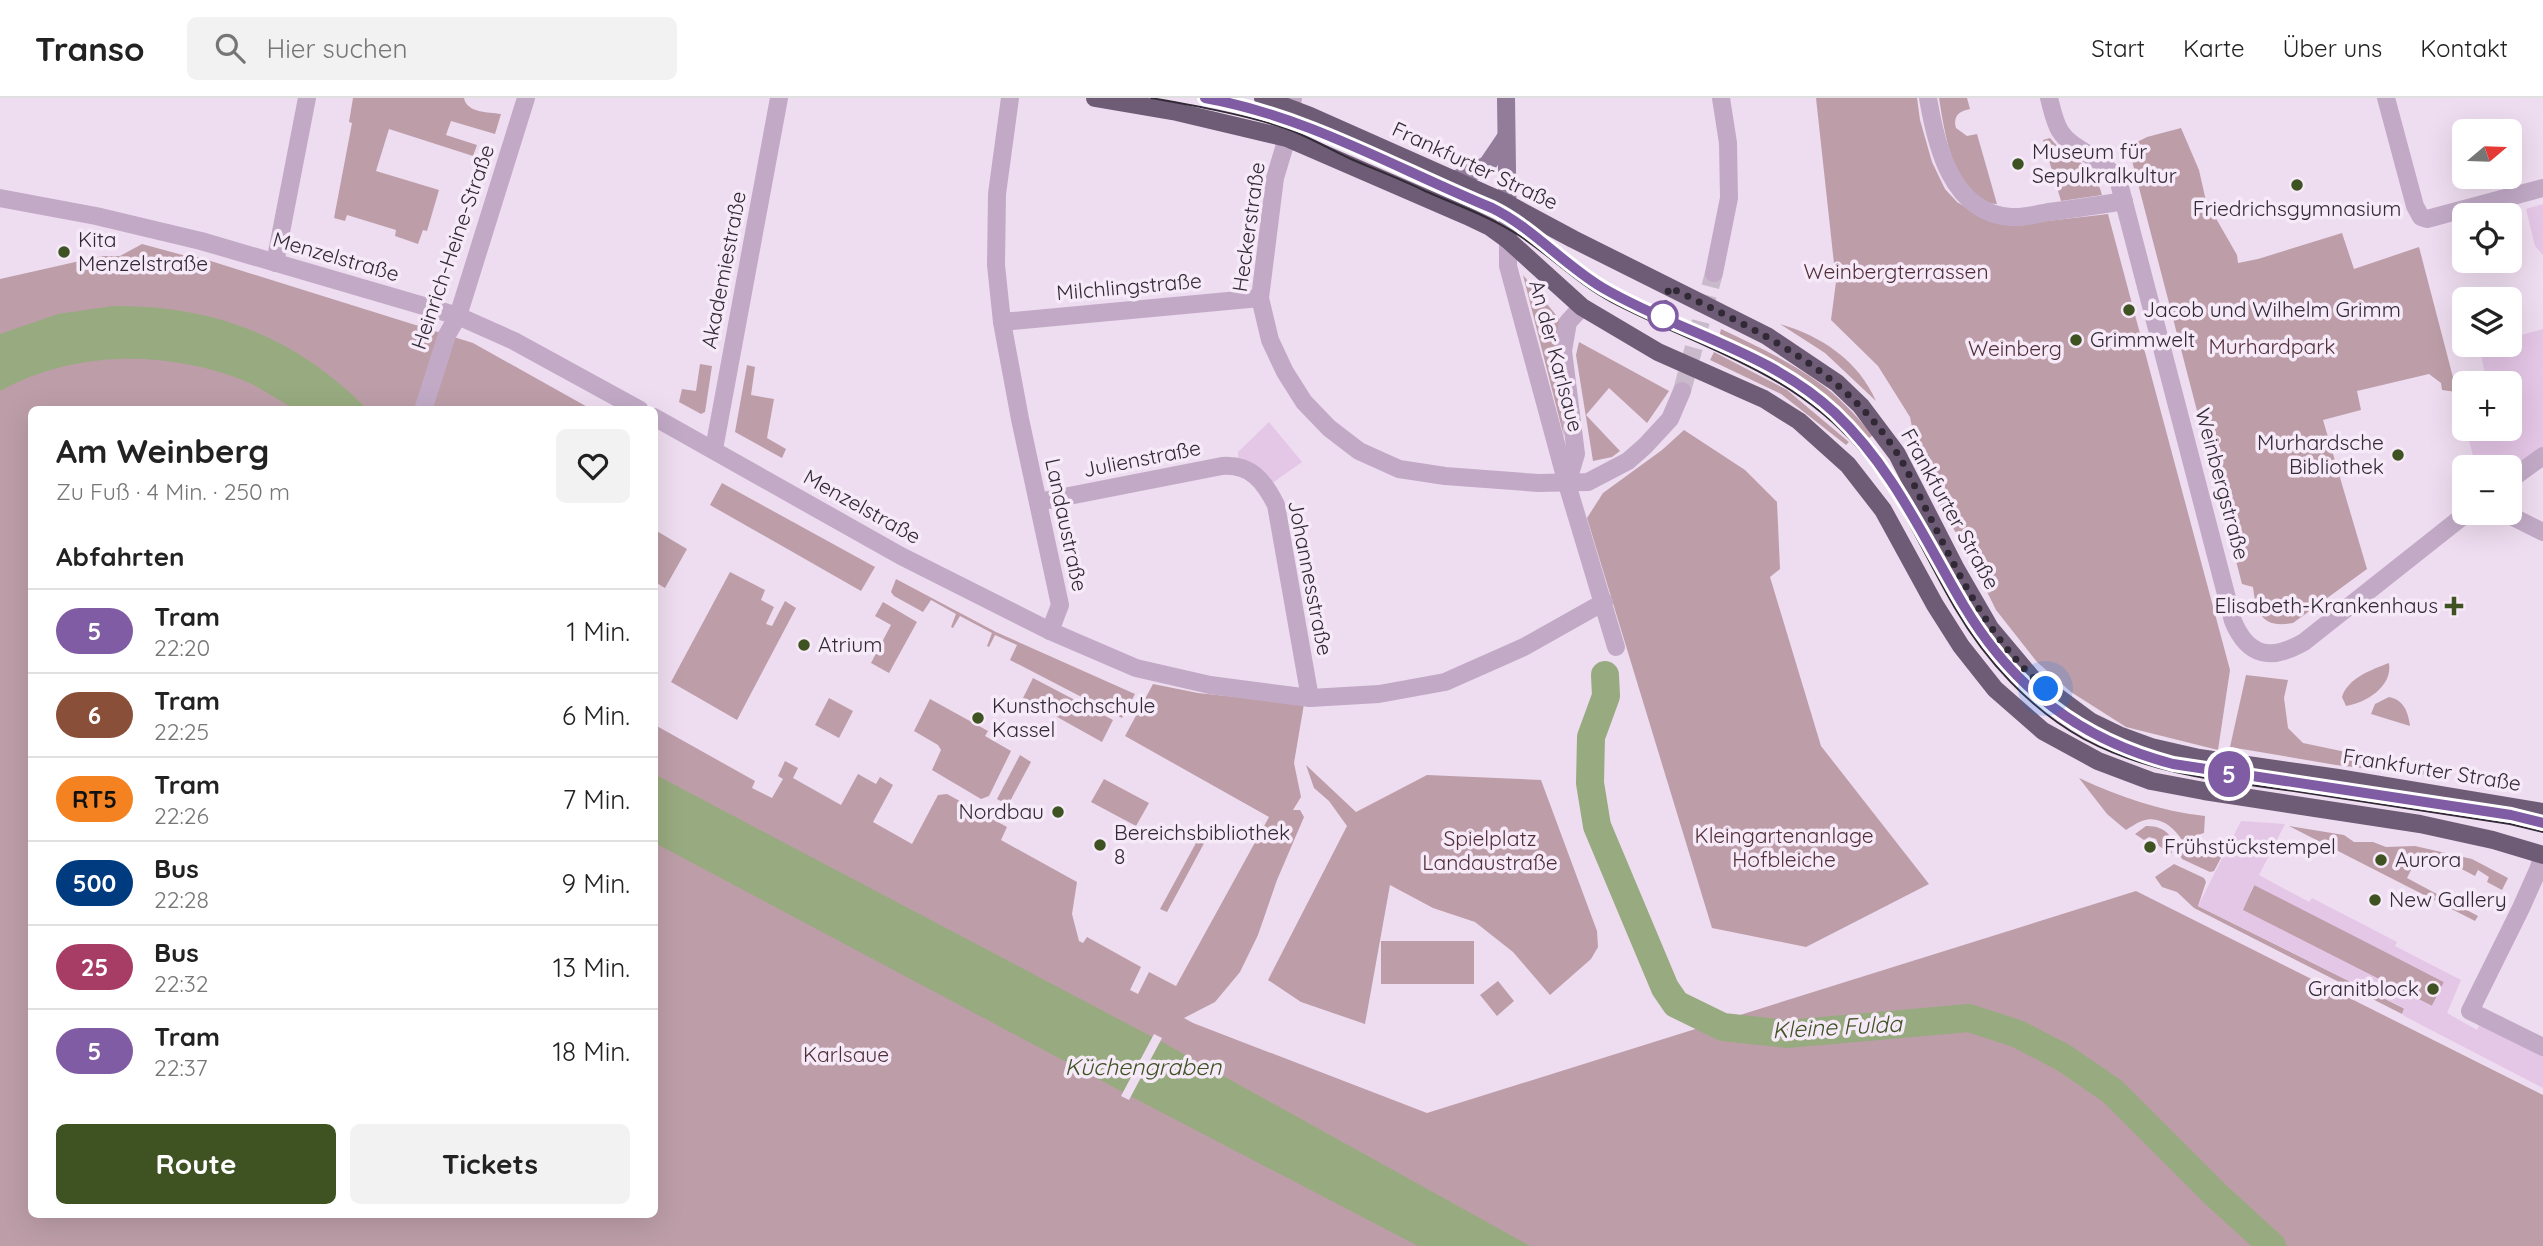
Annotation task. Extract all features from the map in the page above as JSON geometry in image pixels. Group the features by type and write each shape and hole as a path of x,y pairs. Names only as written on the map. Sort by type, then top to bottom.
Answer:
{"main road":[{"path":"1095,98 1287,138 1472,218 1507,240 1582,307 1658,352 1764,399 1799,421 1848,465 1882,510 1961,646 1996,689 2043,730 2098,761 2151,781 2420,824 2493,840 2543,855"},
{"name":"Frankfurter Straße","path":"1263,98 1292,103 1506,203 1767,336 1837,383 1861,406 1897,454 1956,569 1990,628 2032,678 2090,721 2141,743 2199,758 2543,812"},
{"path":"1506,98 1507,240"},
{"path":"1455,180 1487,165 1506,137"}],"street":[{"path":"275,263 307,98"},
{"name":"Heinrich-Heine-Straße","path":"424,406 447,335 458,316 526,98"},
{"name":"Akademiestraße","path":"714,449 779,98"},
{"name":"Landaustraße","path":"1010,98 997,194 996,265 1003,321 1060,605 1049,631"},
{"path":"1714,273 1729,195 1728,144 1721,98"},
{"path":"1928,98 1935,136 1949,174 1965,197 1990,212 2010,217 2124,201"},
{"name":"Weinbergstraße","path":"2049,98 2060,131 2068,140 2111,170 2119,183 2233,621 2239,634 2254,650 2267,654 2282,652 2304,642 2452,525"},
{"path":"2386,98 2415,206 2421,217 2427,219 2543,188"},
{"name":"Heckerstraße","path":"1292,103 1287,138 1275,178 1260,298 1270,340 1285,372 1304,402 1329,428 1359,451 1399,469 1433,474 1567,484 1588,481 1628,461 1670,419 1682,391"},
{"name":"Menzelstraße","path":"0,198 127,223 201,241 458,316 514,341 633,406"},
{"name":"An der Karlsaue","path":"1507,240 1508,266 1567,484 1616,647"},
{"name":"Milchlingstraße","path":"1003,321 1260,298"},
{"name":"An der Karlsaue","path":"1567,484 1576,454 1563,351 1569,322 1582,307"},
{"name":"Menzelstraße","path":"658,419 901,556 1049,631"},
{"path":"2522,471 2543,456"},
{"name":"Julienstraße","path":"1038,502 1222,466 1238,465 1252,472"},
{"name":"Johannesstraße","path":"1252,472 1267,487 1276,505 1310,698"},
{"path":"2522,522 2543,532"},
{"path":"1049,631 1136,668 1210,685 1310,698 1378,694 1445,682 1524,646 1604,603"},
{"path":"2543,855 2526,897 2470,1011 2543,1047"}],"green space":[{"path":"353,98 464,98 469,107 501,114 495,134 451,121 446,135 477,145 473,156 389,129 376,171 439,190 427,231 423,230 418,244 395,236 396,230 347,215 345,221 334,218 352,123 349,122"},
{"name":"Weinberg","path":"1816,98 1917,98 1932,162 1945,189 1957,202 1977,214 2021,224 2108,214 2230,670 2218,750 2126,727 2071,692 2037,662 1996,610 1920,468 1910,417 1878,366 1831,320 1836,282"},
{"path":"1939,98 1967,98 1970,109 1958,115 1955,120 1956,128 1967,136 1977,134 1997,204 1982,200 1970,191 1961,178 1948,145"},
{"name":"Murhardpark","path":"2181,128 2199,170 2206,201 2237,255 2238,263 2342,233 2354,269 2419,247 2452,374 2452,391 2442,390 2441,383 2429,374 2357,391 2361,410 2323,420 2367,569 2293,623 2274,624 2262,617 2253,587 2242,584 2130,153 2134,152 2135,143"},
{"path":"2050,138 2087,168 2102,195 2061,201 2043,140"},
{"name":"Karlsaue","path":"142,244 198,257 473,343 586,406 28,406 28,1218 658,1218 658,727 755,781 752,788 772,798 783,779 778,776 785,761 798,768 793,778 841,805 858,774 876,784 880,777 893,785 873,822 912,844 938,795 947,794 1007,827 1001,840 1077,882 1072,914 1079,941 1083,943 1087,937 1141,967 1130,990 1138,994 1149,972 1176,986 1269,817 1125,736 1153,684 1198,693 1304,704 1294,763 1301,797 1293,810 1300,810 1304,817 1277,880 1258,935 1240,972 1215,1002 1184,1018 1193,1023 1427,1113 2136,891 2543,1095 2543,1246 0,1246 0,279 102,256 120,256"},
{"path":"1523,275 1561,321 1555,339 1564,437"},
{"path":"1780,324 1810,335 1837,352 1859,373 1876,401 1825,353"},
{"path":"1721,329 1807,374 1840,400 1873,435 1868,439 1821,395 1780,367 1719,338"},
{"path":"1579,342 1669,391 1647,423 1609,388 1586,415 1620,451 1612,457 1593,461 1576,355"},
{"path":"1714,352 1787,390 1849,442 1846,445 1781,394 1710,360"},
{"path":"700,364 712,366 705,412 701,414 679,402 682,389 696,391"},
{"path":"747,365 755,367 751,395 774,399 767,438 786,449 782,458 735,432"},
{"name":"Kleingartenanlage Hofbleiche","path":"1684,430 1745,470 1777,502 1780,569 1770,577 1821,746 1929,884 1806,947 1712,928 1587,518 1603,493 1662,450"},
{"path":"722,483 875,567 861,591 710,505"},
{"path":"658,532 687,549 665,588 658,584"},
{"path":"730,572 765,590 761,600 774,607 766,624 772,626 785,601 796,608 737,720 671,682"},
{"path":"896,579 996,632 1135,694 1122,718 1010,660 1017,645 995,635 989,647 987,646 992,633 960,616 953,628 951,627 956,614 931,600 923,612 894,596 891,592"},
{"path":"883,602 917,622 889,673 871,663 891,625 875,616"},
{"path":"2389,663 2387,679 2376,692 2346,706 2342,697 2349,685 2361,675"},
{"path":"2246,675 2288,680 2284,698 2288,728 2303,743 2417,767 2433,776 2336,765 2230,747"},
{"path":"1033,678 1113,720 1102,742 1023,698"},
{"path":"2389,697 2404,707 2410,726 2371,714 2375,704"},
{"path":"829,698 853,711 839,738 815,725"},
{"path":"930,699 988,731 985,736 1011,751 989,796 981,799 932,770 941,750 938,745 914,731"},
{"path":"1020,755 1031,762 1008,805 997,799"},
{"name":"Spielplatz Landaustraße","path":"1306,765 1356,812 1427,775 1541,780 1597,931 1598,947 1591,959 1550,995 1513,952 1475,922 1433,908 1390,885 1365,1024 1301,1002 1268,980 1347,826 1329,801 1314,788"},
{"path":"2079,778 2140,802 2205,816 2204,833 2182,840 2170,826 2154,819 2142,821 2126,830 2107,814"},
{"path":"1104,779 1149,803 1136,826 1091,802"},
{"path":"2146,826 2158,827 2167,833 2172,842 2171,854 2159,846 2156,839 2149,837 2144,840 2135,834"},
{"path":"2289,826 2344,835 2354,842 2373,842 2386,847 2415,846 2472,859 2508,878 2502,890 2487,882 2489,877 2478,870 2475,876 2431,853 2418,856 2407,878 2478,916 2475,921"},
{"path":"1202,832 1208,836 1167,912 1160,909"},
{"path":"2205,842 2211,843 2222,856 2214,871 2210,872 2182,859 2180,855 2186,849"},
{"path":"2174,864 2204,878 2206,882 2198,906 2405,1009 2402,1014 2194,908 2177,892 2162,887 2155,877"},
{"path":"2255,884 2444,982 2432,1006 2242,910"},
{"path":"1381,941 1474,941 1474,984 1381,984"},
{"path":"1498,981 1514,1001 1497,1016 1480,995"}],"shaded area":[{"path":"2543,204 2543,255 2535,246 2526,209"},
{"path":"2543,329 2543,447 2522,464 2522,455 2473,455 2469,441 2522,441 2522,371 2484,371 2481,357 2522,357 2522,335"},
{"path":"1269,422 1302,462 1267,487 1238,465 1238,452"},
{"path":"2241,821 2285,824 2259,875 2309,902 2312,898 2397,942 2395,946 2461,980 2447,1013 2477,1030 2480,1024 2543,1055 2543,1088 2406,1017 2402,1014 2404,1008 2198,906","holes":["2254,885 2444,982 2432,1006 2243,910"]}],"water":[{"path":"113,306 150,307 219,319 251,330 312,362 364,406 290,406 245,381 215,371 153,360 121,359 59,368 0,391 0,334 58,314"},
{"name":"Küchengraben","path":"658,776 1162,1042 1530,1246 1418,1246 658,845"}],"pier":[{"path":"1154,1034 1162,1038 1129,1100 1121,1096"}],"waterway":[{"name":"Kleine Fulda","path":"1605,675 1606,696 1591,737 1590,783 1597,826 1665,988 1676,1004 1723,1027 1787,1034 1969,1018 2018,1034 2064,1058 2112,1091 2214,1193 2272,1246"}],"tunnel":[{"path":"1682,391 1714,273"}],"tram line":[{"path":"1151,98 1236,114 1285,128 1486,217 1520,236 1612,302 1743,363 1804,399 1832,422 1874,467 1899,506 1967,628 1995,665 2045,713 2084,739 2134,760 2187,774 2510,824 2543,832"},
{"name":"5","path":"1205,98 1255,108 1299,123 1503,213 1604,289 1751,355 1817,397 1866,446 1889,477 1907,503 1966,609 1998,655 2035,694 2075,725 2131,751 2173,764 2511,815 2543,823"},
{"path":"1218,100 1265,112 1333,137 1468,196 1501,213 1532,234"}],"place":[{"name":"Museum für Sepulkralkultur","path":"2018,164"},
{"name":"Friedrichsgymnasium","path":"2297,185"},
{"name":"Kita Menzelstraße","path":"64,252"},
{"name":"Jacob und Wilhelm Grimm","path":"2129,310"},
{"name":"Grimmwelt","path":"2076,340"},
{"name":"Murhardsche Bibliothek","path":"2398,455"},
{"name":"Elisabeth-Krankenhaus","path":"2454,606"},
{"name":"Atrium","path":"804,645"},
{"name":"Kunsthochschule Kassel","path":"978,718"},
{"name":"Nordbau","path":"1058,812"},
{"name":"Bereichsbibliothek 8","path":"1100,845"},
{"name":"Frühstückstempel","path":"2150,847"},
{"name":"Aurora","path":"2381,860"},
{"name":"New Gallery","path":"2375,900"},
{"name":"Granitblock","path":"2433,989"}],"route":[{"path":"1663,316 1669,287 1767,336 1813,365 1861,406 1897,454 1956,569 1990,628 2032,678 2046,689"}],"park label":[{"name":"Weinbergterrassen","path":"1896,272"}]}
